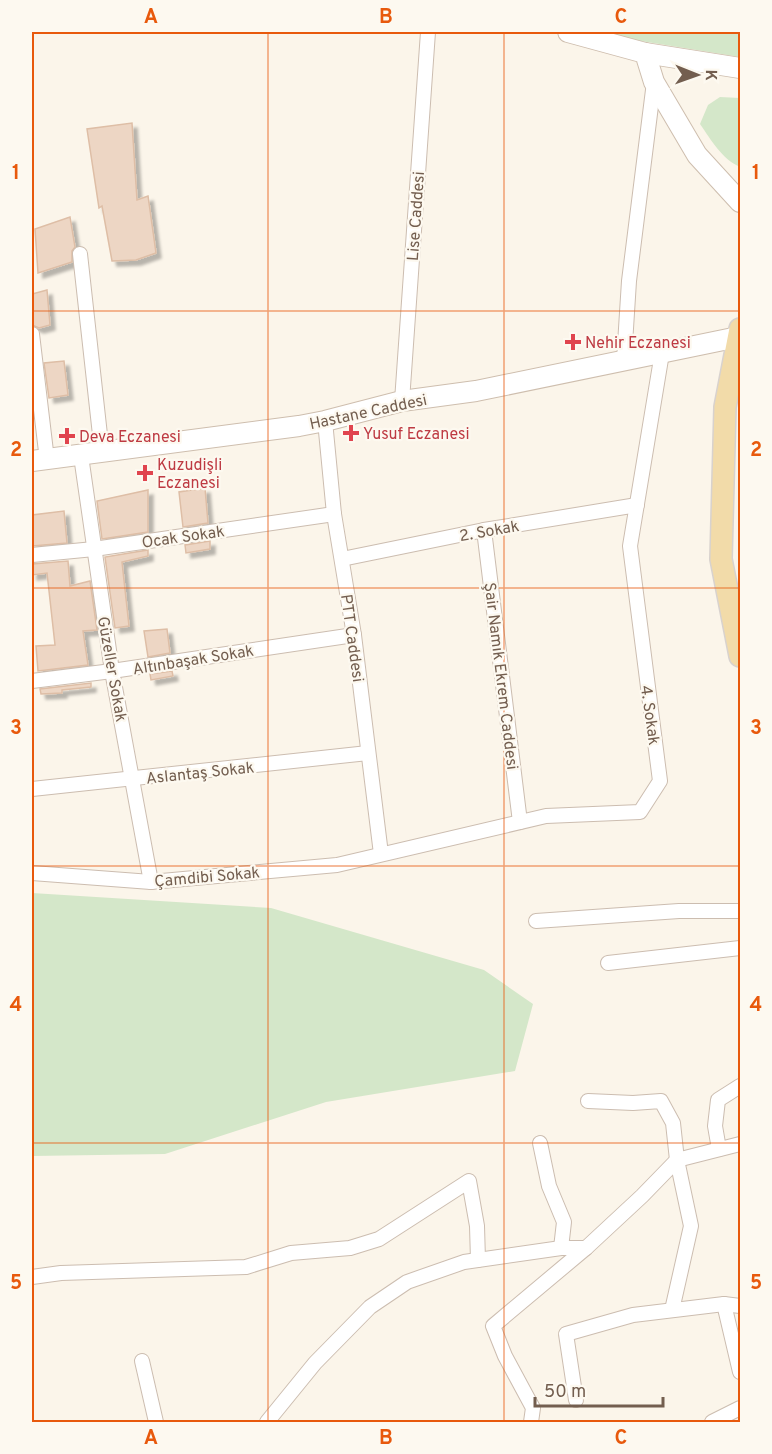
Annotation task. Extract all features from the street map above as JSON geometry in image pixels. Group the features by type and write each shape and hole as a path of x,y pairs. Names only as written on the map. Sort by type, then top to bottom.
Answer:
{"main road":[{"path":"739,333 725,406 721,559 741,656"}],"street":[{"name":"Lise Caddesi","path":"402,401 428,32"},
{"path":"568,32 645,53 741,68"},
{"path":"645,53 654,82 697,154 741,202"},
{"path":"624,360 629,281 654,82"},
{"path":"80,254 102,453"},
{"name":"Hastane Caddesi","path":"39,460 325,421 402,401 476,391 662,352 739,333"},
{"path":"32,334 39,460"},
{"name":"4. Sokak","path":"381,854 546,816 639,812 660,781 630,546 662,352"},
{"name":"PTT Caddesi","path":"325,421 334,514 354,635 381,854"},
{"name":"Güzeller Sokak","path":"81,456 112,671 151,882"},
{"name":"2. Sokak","path":"342,559 484,530 637,505"},
{"name":"Ocak Sokak","path":"32,555 94,549 334,514"},
{"name":"Şair Namık Ekrem Caddesi","path":"484,530 520,822"},
{"name":"Altınbaşak Sokak","path":"32,681 354,635"},
{"name":"Aslantaş Sokak","path":"32,789 368,753"},
{"name":"Çamdibi Sokak","path":"32,873 151,882 337,865 381,854"},
{"path":"536,921 679,911 741,911"},
{"path":"608,963 741,948"},
{"path":"719,1149 715,1126 718,1100 741,1086"},
{"path":"588,1101 633,1103 661,1101 673,1123 677,1160 692,1226 672,1310"},
{"path":"540,1143 549,1186 564,1222 561,1248"},
{"path":"531,1422 533,1408 505,1356 493,1326 586,1248 677,1160 741,1144"},
{"path":"32,1277 60,1273 246,1268 291,1253 350,1248 379,1239 469,1180 477,1226 478,1260"},
{"path":"267,1422 315,1363 370,1307 407,1282 464,1262 561,1248 586,1248"},
{"path":"724,1304 741,1372"},
{"path":"576,1400 566,1334 633,1315 724,1304 741,1306"},
{"path":"142,1361 156,1422"},
{"path":"712,1422 741,1408"}],"green space":[{"path":"585,32 740,32 740,57"},
{"path":"720,97 740,98 740,167 722,154 700,124 708,105"},
{"path":"32,893 271,908 484,970 533,1004 515,1071 326,1102 165,1154 32,1156"}],"building":[{"path":"132,123 137,200 148,196 156,253 136,260 112,261 102,206 99,208 87,129"},
{"path":"70,217 75,247 72,251 72,262 38,273 35,229"},
{"path":"47,290 50,325 39,328 32,325 32,294"},
{"path":"64,361 68,395 49,398 44,363"},
{"path":"205,488 208,523 183,527 179,492"},
{"path":"148,490 148,532 102,539 97,501"},
{"path":"64,511 67,543 32,546 32,515"},
{"path":"210,541 210,549 186,553 185,545"},
{"path":"148,550 148,556 122,562 129,626 115,628 105,557"},
{"path":"68,561 70,586 90,581 97,630 83,631 88,665 38,671 36,646 55,645 47,573 32,575 32,564"},
{"path":"167,629 170,653 148,657 144,631"},
{"path":"172,671 173,676 151,680 150,674"},
{"path":"91,683 91,687 62,690 62,693 41,694 40,689"}],"place":[{"name":"Nehir Eczanesi","path":"573,342"},
{"name":"Yusuf Eczanesi","path":"351,433"},
{"name":"Deva Eczanesi","path":"67,436"},
{"name":"Kuzudişli Eczanesi","path":"145,473"}]}
